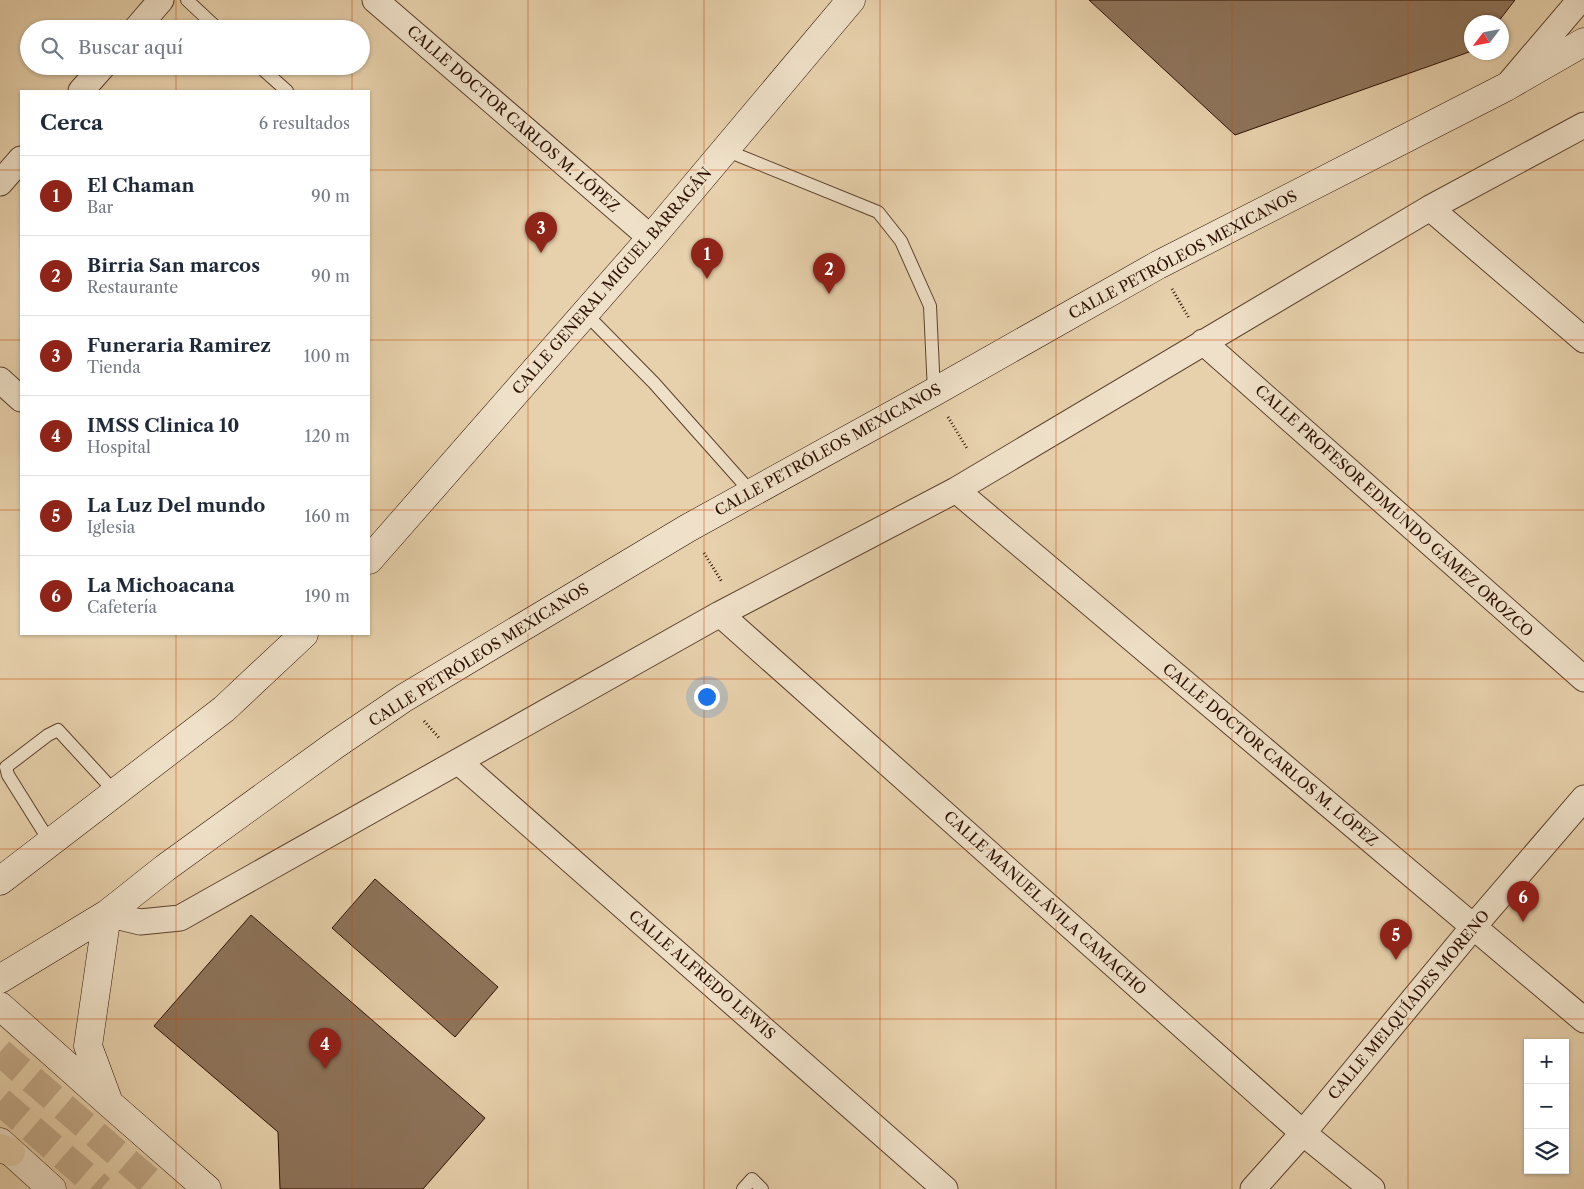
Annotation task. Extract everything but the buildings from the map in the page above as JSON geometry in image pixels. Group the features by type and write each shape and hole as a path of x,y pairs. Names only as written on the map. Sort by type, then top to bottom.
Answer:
{"main road":[{"name":"CALLE GENERAL MIGUEL BARRAGÁN","path":"370,559 651,238 852,0"},
{"name":"CALLE PETRÓLEOS MEXICANOS","path":"0,979 107,914 165,868 335,745 404,698 688,528 1158,266 1506,87 1584,42"},
{"path":"0,880 224,709 300,635"},
{"path":"107,914 88,1046 110,1104"},
{"path":"0,1006 207,1189"},
{"path":"4,1147 52,1189"}],"street":[{"path":"144,20 162,0"},
{"name":"CALLE DOCTOR CARLOS M. LÓPEZ","path":"375,0 651,238"},
{"path":"1506,87 1580,0"},
{"path":"82,90 95,75"},
{"path":"107,914 140,922 180,918 729,610 956,490 1430,208 1584,125"},
{"path":"0,183 20,160"},
{"path":"1430,208 1584,340"},
{"name":"CALLE PROFESOR EDMUNDO GÁMEZ OROZCO","path":"1203,342 1584,679"},
{"path":"0,380 20,398"},
{"name":"CALLE DOCTOR CARLOS M. LÓPEZ","path":"956,490 1584,1020"},
{"name":"CALLE MANUEL ÁVILA CAMACHO","path":"729,610 1303,1133 1372,1189"},
{"name":"CALLE ALFREDO LEWIS","path":"459,762 945,1189"},
{"name":"CALLE MELQUÍADES MORENO","path":"1253,1189 1303,1133 1474,926 1584,798"}],"lane":[{"path":"187,0 208,20"},
{"path":"269,75 286,90"},
{"path":"725,150 878,212 901,241 930,306 934,392"},
{"path":"585,313 654,383 751,492"},
{"path":"50,842 8,775 6,767 48,734 58,730 115,792"},
{"path":"743,1189 752,1179 762,1189"}],"path":[{"path":"1158,266 1203,342"},
{"path":"934,392 982,474"},
{"path":"688,528 729,610"},
{"path":"404,698 459,762"}],"tunnel":[{"path":"0,1052 159,1189"},
{"path":"0,1101 101,1189"}],"place":[{"name":"Funeraria Ramirez","path":"541,253"},
{"name":"El Chaman","path":"707,279"},
{"name":"Birria San marcos","path":"829,294"},
{"name":"La Michoacana","path":"1523,922"},
{"name":"La Luz Del mundo","path":"1396,960"},
{"name":"IMSS Clinica 10","path":"325,1069"}]}
